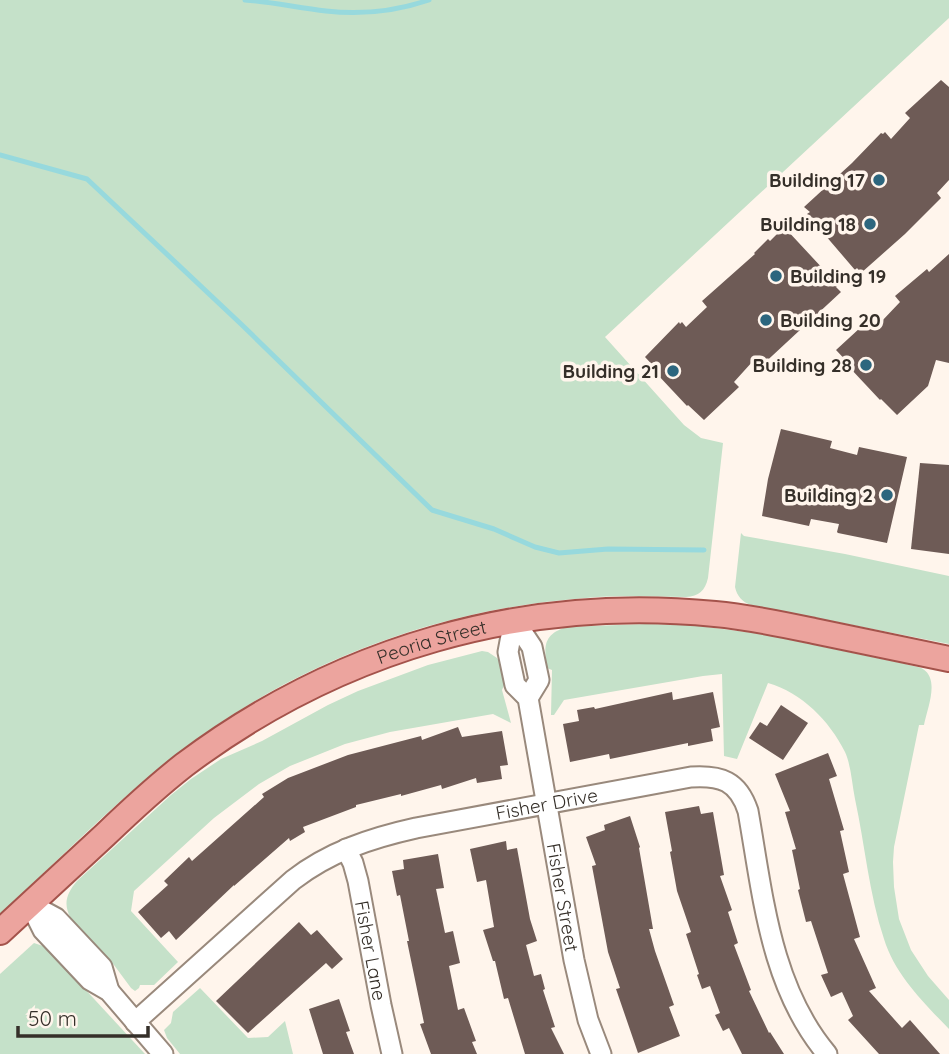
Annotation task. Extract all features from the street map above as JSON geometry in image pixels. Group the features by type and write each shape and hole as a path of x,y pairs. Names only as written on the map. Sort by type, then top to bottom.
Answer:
{"main road":[{"name":"Peoria Street","path":"0,932 172,775 211,745 264,712 331,677 394,651 448,635 554,614 664,610 760,620 949,659"}],"street":[{"name":"Fisher Street","path":"513,620 508,652 515,685 528,698 576,972 588,1020 601,1054"},
{"name":"Fisher Drive","path":"135,1022 292,880 346,849 401,831 706,776 719,779 735,788 743,798 748,811 770,934 780,970 801,1017 827,1054"},
{"name":"Fisher Lane","path":"346,849 358,881 393,1054"},
{"path":"30,904 43,930 90,980 109,991 163,1054"}],"green space":[{"path":"0,0 949,0 949,18 605,337 684,425 701,438 723,443 708,578 701,592 686,597 586,598 480,613 428,626 327,663 233,714 164,764 116,805 0,914"},
{"path":"741,533 744,536 949,576 949,644 748,604 740,598 735,587"},
{"path":"691,625 762,634 906,664 921,668 928,674 932,687 929,703 924,725 919,725 894,847 894,887 899,919 911,950 928,976 949,1000 949,1029 911,988 889,952 875,905 847,757 831,729 803,701 768,683 737,759 724,756 722,674 564,700 554,715 551,715 552,670 547,668 545,653 547,642 553,634 566,627"},
{"path":"482,651 497,658 500,663 505,683 502,690 511,723 493,714 390,732 345,744 290,766 259,784 214,818 134,891 131,911 178,962 154,985 140,985 135,991 131,988 114,965 71,919 67,899 77,881 171,795 221,759 262,741 358,691 428,665"},
{"path":"34,943 46,947 145,1054 0,1054 0,974"},
{"path":"200,988 248,1038 268,1037 285,1021 293,1054 180,1054 164,1030 171,1023 173,1012"}],"building":[{"path":"941,80 949,87 949,180 937,193 941,198 861,273 857,268 855,270 804,207 881,133 885,132 891,139 910,118 905,113"},
{"path":"783,228 838,285 836,287 841,292 760,367 753,361 734,382 739,387 704,420 657,374 659,372 645,357 679,322 686,327 707,307 702,301"},
{"path":"949,254 949,363 936,360 928,386 897,415 880,400 836,350 873,316 881,322 900,302 895,296"},
{"path":"781,429 832,441 830,448 857,455 859,447 907,457 887,543 838,533 839,524 811,519 809,526 762,516"},
{"path":"920,463 949,465 949,554 911,549"},
{"path":"672,692 673,700 713,692 720,727 711,729 713,741 688,746 688,743 610,759 609,754 570,762 563,724 579,721 577,710 595,709"},
{"path":"781,705 808,723 783,760 749,738 760,722 767,726"},
{"path":"458,727 462,737 502,731 508,765 500,766 502,779 477,783 476,778 442,789 441,785 401,794 356,805 303,827 305,832 290,841 289,838 176,940 169,931 161,938 138,912 168,885 164,881 189,857 192,861 264,797 262,794 288,778 348,755 421,736 422,740"},
{"path":"828,753 837,776 829,779 844,830 840,831 849,872 843,874 860,937 854,939 876,988 869,991 902,1028 910,1020 940,1054 879,1054 848,1020 853,1016 842,992 831,997 821,975 828,973 811,921 806,922 792,850 796,849 785,812 790,811 775,774"},
{"path":"699,806 701,814 713,812 724,875 720,876 732,910 728,912 738,943 734,945 751,990 749,991 769,1033 784,1054 742,1054 729,1028 723,1031 715,1015 720,1013 710,986 702,989 697,975 699,974 686,934 691,932 677,891 665,812"},
{"path":"630,816 640,847 653,929 649,929 674,1005 669,1007 680,1036 638,1053 616,989 620,988 608,952 592,866 596,865 586,837 605,830 604,825"},
{"path":"506,841 507,850 517,848 530,919 537,941 526,945 534,976 541,974 545,989 543,990 555,1027 551,1028 564,1054 525,1054 508,998 504,999 495,961 483,930 494,927 486,880 477,882 470,849"},
{"path":"438,854 444,888 436,889 445,933 453,931 460,963 449,966 458,1010 464,1008 476,1041 472,1042 477,1054 431,1054 420,1024 424,1023 409,941 400,895 397,896 392,871 404,869 403,860"},
{"path":"299,922 311,935 317,930 343,959 332,969 326,963 248,1033 216,1001"},
{"path":"339,999 350,1031 346,1032 354,1054 323,1054 309,1009"}],"waterway":[{"path":"245,0 352,13 392,9 429,0"},
{"path":"0,155 87,179 432,510 559,553 608,549 704,550"}],"place":[{"name":"Building 17","path":"879,180"},
{"name":"Building 18","path":"870,224"},
{"name":"Building 19","path":"776,276"},
{"name":"Building 20","path":"766,320"},
{"name":"Building 28","path":"866,365"},
{"name":"Building 21","path":"673,371"},
{"name":"Building 2","path":"887,495"}]}
